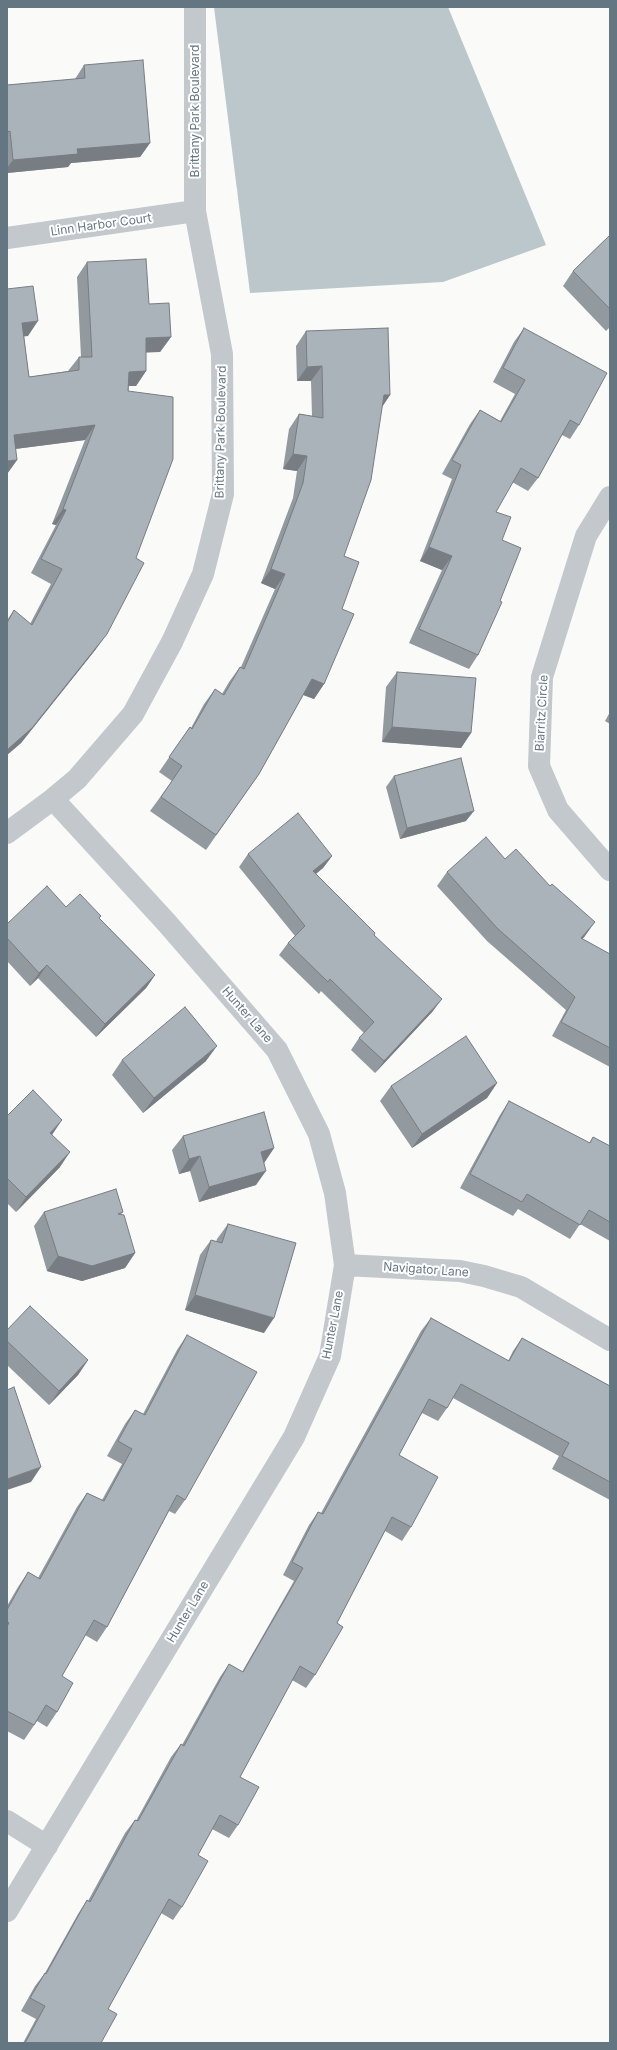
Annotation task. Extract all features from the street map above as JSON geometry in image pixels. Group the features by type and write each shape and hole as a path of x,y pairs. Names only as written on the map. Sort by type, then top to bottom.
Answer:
{"street":[{"name":"Brittany Park Boulevard","path":"7,833 53,800 77,779 133,714 172,642 203,574 223,494 222,354 195,211 195,7"},
{"name":"Linn Harbor Court","path":"7,238 195,211"},
{"name":"Biarritz Circle","path":"610,497 586,536 542,677 539,766 558,810 610,870"},
{"name":"Hunter Lane","path":"7,1912 294,1437 330,1356 345,1265 335,1193 319,1134 277,1050 161,916 53,800"},
{"name":"Navigator Lane","path":"345,1265 460,1270 484,1276 521,1287 610,1340"},
{"path":"7,1821 47,1846"}],"shaded area":[{"path":"214,7 448,7 546,245 443,282 250,293"}],"building":[{"path":"143,60 150,143 77,149 78,154 13,160 10,131 7,132 7,85 85,78 84,65"},
{"path":"610,235 610,309 573,271"},
{"path":"146,259 149,304 169,303 171,337 146,338 146,371 129,372 128,391 173,397 173,459 136,558 144,563 107,634 32,728 7,750 7,623 14,610 32,625 62,569 41,559 66,510 63,509 95,425 14,435 17,460 7,461 7,289 33,286 38,321 22,323 29,377 79,370 79,357 92,357 87,262"},
{"path":"388,328 390,395 384,395 371,480 344,556 359,562 342,609 354,614 324,684 312,679 259,774 216,835 161,797 182,766 169,757 190,727 192,729 215,689 224,695 240,667 244,669 285,574 271,569 303,483 307,456 293,454 299,414 323,418 322,366 307,367 306,331"},
{"path":"524,328 607,373 579,425 570,420 538,478 521,468 496,512 511,517 502,540 521,548 500,601 502,602 478,655 419,629 452,556 429,547 461,465 452,460 480,410 501,422 525,380 503,368"},
{"path":"397,672 476,678 471,733 392,727"},
{"path":"461,758 474,811 407,828 394,776"},
{"path":"298,813 332,856 313,871 375,933 374,935 442,999 384,1061 359,1038 374,1022 330,979 328,982 288,943 305,926 248,854"},
{"path":"486,837 505,859 516,849 550,886 552,884 595,922 581,938 610,954 610,1048 561,1022 575,997 497,928 447,872"},
{"path":"47,886 66,907 80,894 101,916 99,918 155,975 105,1024 47,965 39,973 7,938 7,924"},
{"path":"185,1007 217,1046 154,1098 122,1060"},
{"path":"466,1036 497,1083 422,1134 391,1086"},
{"path":"33,1090 62,1120 50,1133 70,1152 26,1197 7,1178 7,1116"},
{"path":"509,1101 590,1143 593,1137 610,1146 610,1222 589,1210 580,1225 527,1194 522,1202 470,1174"},
{"path":"264,1112 274,1148 261,1152 266,1171 209,1187 200,1156 189,1159 183,1136"},
{"path":"116,1189 123,1212 118,1214 124,1215 135,1253 92,1266 58,1256 44,1212"},
{"path":"228,1224 296,1243 274,1318 195,1295 211,1240 222,1243"},
{"path":"30,1306 88,1360 59,1391 7,1341 7,1330"},
{"path":"431,1318 509,1361 522,1338 610,1386 610,1482 562,1456 569,1443 461,1384 447,1408 429,1399 399,1455 438,1477 411,1527 392,1517 337,1623 343,1627 315,1675 300,1666 240,1777 259,1787 238,1825 220,1815 198,1855 208,1861 182,1907 169,1899 108,2009 117,2014 101,2043 25,2043 45,2006 30,1998 45,1973 46,1974 87,1900 90,1902 135,1820 138,1821 181,1744 184,1746 229,1664 243,1672 303,1568 292,1562 318,1512 323,1514"},
{"path":"187,1335 257,1372 185,1500 177,1495 107,1627 94,1620 62,1676 73,1683 57,1712 46,1705 34,1725 7,1711 7,1626 9,1623 7,1621 7,1610 28,1572 40,1579 87,1493 104,1501 132,1449 118,1441 135,1410 145,1415"},
{"path":"14,1387 41,1467 7,1479 7,1390"}]}
